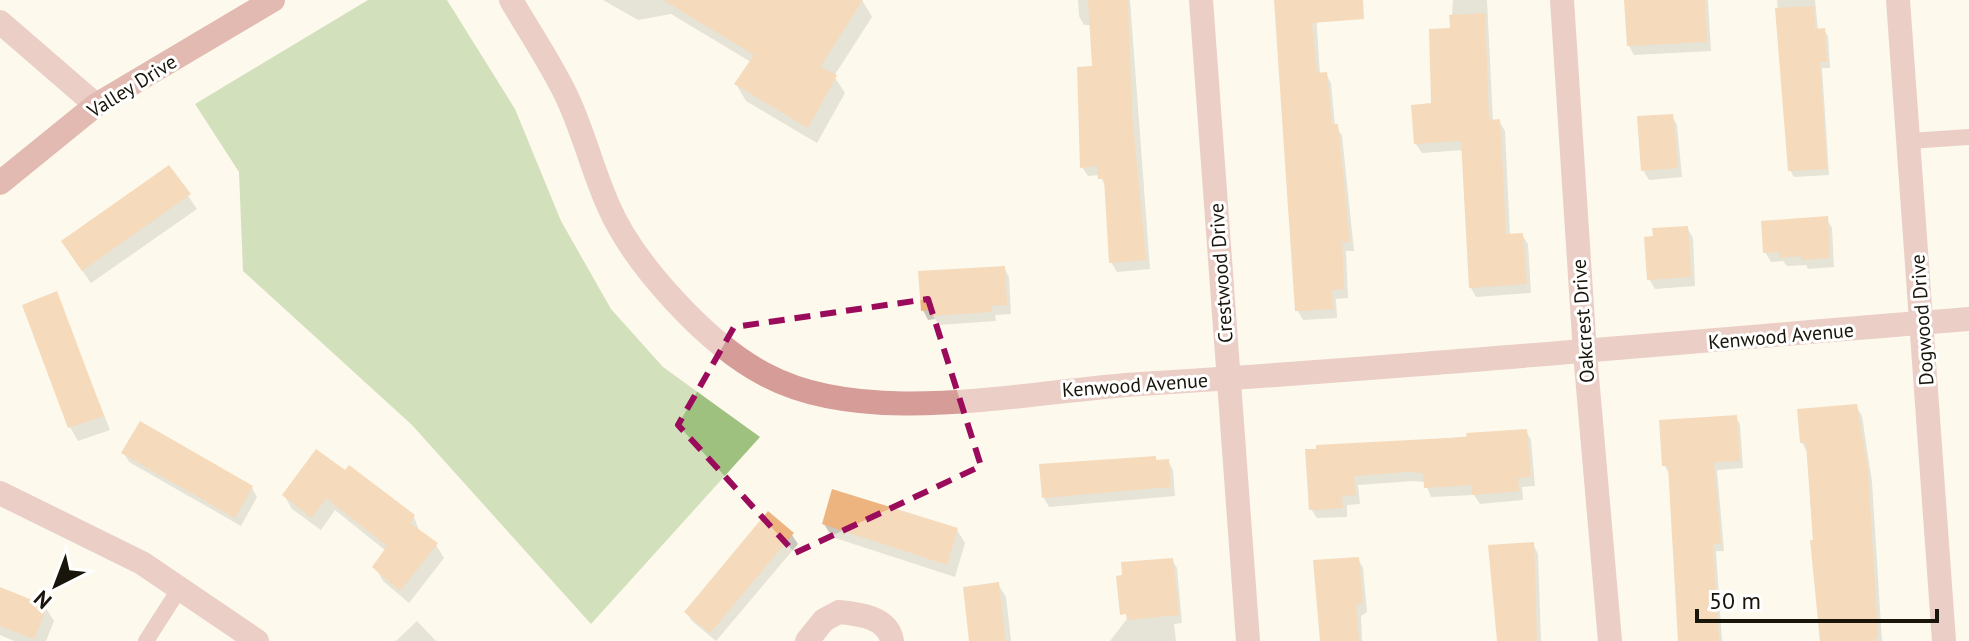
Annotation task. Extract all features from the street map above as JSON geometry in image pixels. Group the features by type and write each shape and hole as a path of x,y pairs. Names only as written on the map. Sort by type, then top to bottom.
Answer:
{"street":[{"name":"Valley Drive","path":"0,183 96,105 273,0"},
{"name":"Kenwood Avenue","path":"511,0 565,93 609,207 643,261 692,316 767,376 817,392 885,403 1585,353 1969,319"},
{"name":"Crestwood Drive","path":"1201,0 1248,641"},
{"name":"Oakcrest Drive","path":"1562,0 1585,353 1610,641"},
{"name":"Dogwood Drive","path":"1898,0 1944,641"},
{"path":"0,22 96,105"},
{"path":"0,493 142,563 257,641"},
{"path":"807,641 824,620 839,612 878,620 892,641"}],"lane":[{"path":"1909,141 1969,137"},
{"path":"146,641 180,588"}],"highlighted area":[{"path":"928,299 981,466 795,553 678,425 734,327"}],"green space":[{"path":"368,0 447,0 515,109 561,221 611,309 663,367 760,437 591,624 412,425 243,271 239,172 195,104"}],"building":[{"path":"663,0 863,0 820,67 837,75 808,128 734,84 754,55"},
{"path":"1088,0 1128,0 1132,115 1146,260 1109,263 1104,179 1098,179 1097,166 1080,168 1077,67 1092,66"},
{"path":"1274,0 1363,0 1364,19 1312,23 1317,73 1327,72 1332,124 1338,124 1350,242 1342,242 1344,289 1332,290 1333,309 1295,311"},
{"path":"1624,0 1705,0 1707,42 1627,46"},
{"path":"1814,6 1815,29 1825,28 1827,62 1820,62 1827,169 1788,171 1775,8"},
{"path":"1485,13 1489,120 1500,119 1506,234 1523,233 1527,284 1469,288 1461,141 1414,144 1411,105 1431,103 1429,29 1450,28 1449,15"},
{"path":"1673,114 1678,168 1641,171 1637,116"},
{"path":"169,165 191,194 82,271 61,241"},
{"path":"1828,216 1830,258 1801,260 1801,256 1779,258 1779,252 1763,253 1761,221"},
{"path":"1688,226 1691,277 1647,280 1644,237 1653,236 1652,228"},
{"path":"1005,266 1007,305 991,306 992,312 931,316 931,310 921,311 918,271"},
{"path":"57,291 104,416 68,428 22,305"},
{"path":"1857,404 1868,471 1878,634 1875,641 1820,641 1810,540 1813,540 1806,443 1800,443 1797,409"},
{"path":"1737,415 1740,461 1714,462 1721,544 1713,544 1719,641 1678,641 1668,466 1662,466 1659,420"},
{"path":"140,421 253,486 235,518 121,453"},
{"path":"1527,429 1531,477 1518,478 1519,491 1472,495 1472,485 1424,488 1423,473 1354,476 1356,495 1342,496 1343,508 1309,510 1305,449 1316,449 1316,445 1467,437 1466,433"},
{"path":"316,449 345,470 349,465 415,515 410,523 438,543 400,591 372,567 387,546 326,498 312,518 282,495"},
{"path":"1156,456 1156,460 1169,459 1171,487 1042,498 1039,464"},
{"path":"832,489 958,528 947,565 822,524"},
{"path":"768,511 794,533 710,633 684,612"},
{"path":"1534,542 1537,641 1497,641 1488,545"},
{"path":"1359,557 1363,602 1356,606 1359,641 1320,641 1313,560"},
{"path":"1173,558 1179,615 1127,620 1126,614 1120,615 1116,576 1122,575 1121,562"},
{"path":"999,582 1005,641 969,641 963,587"},
{"path":"0,587 47,606 34,639 0,626"}]}
